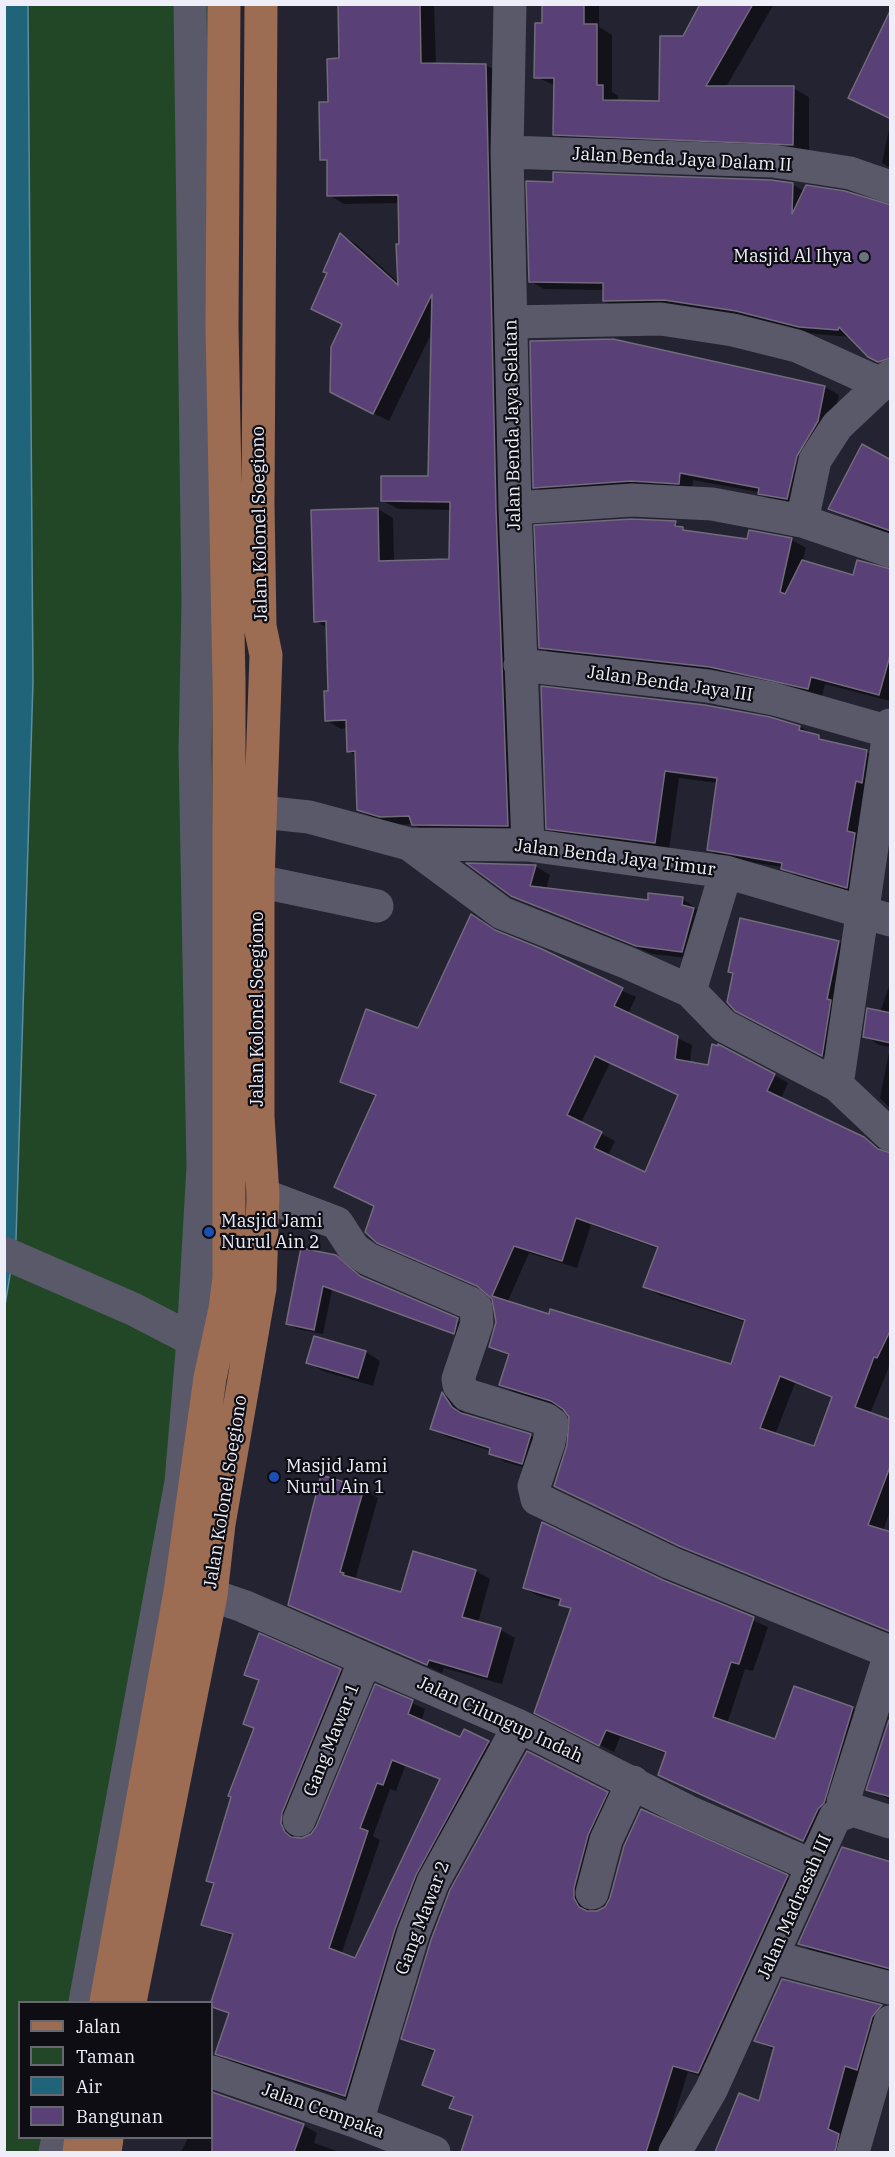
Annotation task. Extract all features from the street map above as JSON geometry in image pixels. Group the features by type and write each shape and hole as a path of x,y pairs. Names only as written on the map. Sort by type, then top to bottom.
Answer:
{"main road":[{"name":"Jalan Kolonel Soegiono","path":"130,2001 195,1594 210,1378 225,1309 229,1278 227,500 222,326 224,4"},
{"name":"Jalan Kolonel Soegiono","path":"106,2001 195,1594 219,1524 260,1288 263,1195 258,1117 258,881 266,655 260,626 258,503 261,4"}],"street":[{"path":"85,2001 181,1482 193,1340 203,1167 195,751 197,478 190,4"},
{"name":"Jalan Benda Jaya Selatan","path":"510,4 507,152 515,508 528,845"},
{"name":"Jalan Benda Jaya Dalam II","path":"507,152 773,161 850,173 891,187"},
{"path":"511,322 661,319 733,330 797,346 886,380 837,426 816,460 802,521"},
{"path":"515,508 632,500 712,504 802,521 891,551"},
{"name":"Jalan Benda Jaya III","path":"520,665 708,686 774,699 890,729"},
{"path":"837,1084 877,916 890,729"},
{"name":"Jalan Benda Jaya Timur","path":"228,808 309,817 409,844 528,845 726,872 877,916"},
{"path":"409,844 502,913 628,963 690,991 724,1026 837,1084 891,1135"},
{"path":"690,991 726,872"},
{"path":"258,881 377,906"},
{"path":"263,1195 337,1223 354,1249 368,1259 471,1303 476,1308 477,1323 458,1379 459,1385 467,1395 544,1419 552,1424 549,1442 534,1486 537,1499 671,1563 891,1653"},
{"path":"4,1253 133,1309 193,1340"},
{"path":"193,1340 225,1309"},
{"path":"193,1340 196,1365 210,1378"},
{"name":"Jalan Cilungup Indah","path":"195,1594 243,1606 519,1726 687,1811 813,1866"},
{"name":"Jalan Madrasah III","path":"675,2152 711,2090 835,1817 844,1812 843,1802 891,1653"},
{"name":"Gang Mawar 1","path":"299,1820 365,1660"},
{"name":"Gang Mawar 2","path":"357,2122 413,1934 433,1882 519,1726"},
{"path":"592,1893 606,1840 633,1782"},
{"path":"844,1812 854,1810 891,1822"},
{"path":"772,1957 891,1988"},
{"path":"853,2152 891,2022"},
{"name":"Jalan Cempaka","path":"213,2072 357,2122 434,2152"}],"green space":[{"path":"5,5 224,5 230,1013 106,2001 18,2001 18,2139 81,2139 79,2152 5,2152"}],"water":[{"path":"28,4 33,682 16,1239 5,1305 4,5"}],"building":[{"path":"338,4 420,4 421,63 486,64 496,509 508,826 412,825 409,816 380,817 357,810 355,751 347,752 346,720 325,721 324,691 328,691 326,621 314,622 311,510 378,508 379,561 449,559 450,502 381,501 381,476 428,476 432,294 373,414 330,392 331,347 342,324 311,309 327,273 323,272 340,233 398,285 396,244 399,244 398,195 327,196 327,160 320,160 319,102 328,102 327,59 339,58"},
{"path":"542,4 584,4 584,24 597,24 597,85 603,85 603,100 659,101 660,36 683,36 700,4 753,4 706,86 794,86 793,145 553,135 554,78 534,78 535,23 542,23"},
{"path":"891,9 891,119 848,98"},
{"path":"553,172 771,180 793,183 792,214 806,185 845,191 891,205 891,358 878,362 868,357 839,327 838,330 799,327 736,311 664,300 603,301 603,283 529,282 526,181 553,182"},
{"path":"613,339 825,386 818,421 797,456 787,499 758,494 759,488 680,473 679,484 631,481 533,488 530,341"},
{"path":"862,444 891,460 891,531 828,509"},
{"path":"632,519 676,521 675,526 683,527 683,530 747,539 749,530 792,538 780,592 785,594 802,560 853,575 857,560 891,569 891,652 879,695 811,677 808,689 710,667 539,648 534,525"},
{"path":"541,686 705,705 770,717 800,726 799,730 819,735 819,739 867,750 862,783 856,781 847,831 855,833 847,888 781,869 782,863 707,850 717,778 665,771 655,843 546,829"},
{"path":"466,863 536,865 530,886 648,900 648,893 683,897 682,905 694,908 682,952 636,946 511,896"},
{"path":"471,914 495,930 542,949 623,988 614,1006 678,1036 675,1059 708,1065 712,1044 718,1046 718,1044 775,1074 767,1091 864,1137 878,1149 891,1153 891,1329 877,1358 874,1357 855,1407 891,1420 891,1464 868,1525 891,1532 891,1632 679,1546 554,1486 567,1445 569,1417 563,1409 551,1401 499,1385 509,1354 489,1347 496,1322 492,1299 477,1286 377,1243 365,1232 374,1206 334,1187 376,1095 340,1082 366,1009 418,1028","holes":["595,1056 678,1095 645,1172 594,1148 602,1132 567,1115","576,1218 658,1247 643,1287 745,1320 731,1364 550,1309 549,1314 492,1296 514,1246 562,1261","780,1376 832,1397 814,1446 760,1428"]},
{"path":"740,918 839,941 827,999 831,1000 822,1056 735,1011 727,1002 733,973 728,972"},
{"path":"867,1008 891,1013 891,1043 863,1037"},
{"path":"301,1248 336,1255 360,1276 458,1318 454,1334 323,1286 314,1330 286,1324"},
{"path":"314,1336 366,1351 358,1378 306,1363"},
{"path":"442,1392 452,1407 461,1413 531,1434 522,1464 489,1454 490,1448 430,1429"},
{"path":"321,1475 364,1488 340,1572 344,1573 343,1575 401,1592 413,1551 476,1570 462,1617 501,1628 487,1677 429,1660 427,1665 288,1605"},
{"path":"542,1522 663,1580 754,1617 739,1664 731,1662 713,1717 775,1739 794,1686 853,1707 824,1803 818,1809 803,1841 658,1775 666,1752 606,1730 599,1746 534,1713 571,1608 559,1605 561,1599 523,1588"},
{"path":"259,1633 341,1669 282,1813 281,1823 285,1832 291,1837 302,1838 311,1834 316,1827 375,1684 413,1700 408,1714 460,1737 464,1729 489,1741 416,1875 395,1929 345,2096 215,2054 229,2013 213,2007 211,2001 233,1934 201,1925 214,1883 206,1881 231,1797 228,1796 254,1728 243,1724 259,1680 244,1675","holes":["392,1760 440,1779 355,1958 329,1948 368,1831 360,1828 377,1783 383,1785"]},
{"path":"889,1720 891,1720 891,1797 866,1790"},
{"path":"527,1751 608,1792 588,1835 574,1888 574,1898 579,1907 587,1911 597,1911 605,1907 610,1898 624,1846 641,1809 788,1875 698,2073 673,2066 646,2152 461,2152 473,2116 449,2108 454,2097 422,2085 435,2050 401,2039 431,1940 450,1890"},
{"path":"842,1847 891,1862 891,1969 798,1944"},
{"path":"782,1979 882,2005 872,2017 857,2070 845,2066 828,2129 839,2134 835,2152 715,2152 739,2093 759,2101 774,2047 754,2041"},
{"path":"213,2092 304,2124 294,2152 212,2152"}],"place":[{"name":"Masjid Al Ihya","path":"864,257"},
{"name":"Masjid Jami Nurul Ain 2","path":"209,1232"},
{"name":"Masjid Jami Nurul Ain 1","path":"274,1477"}]}
